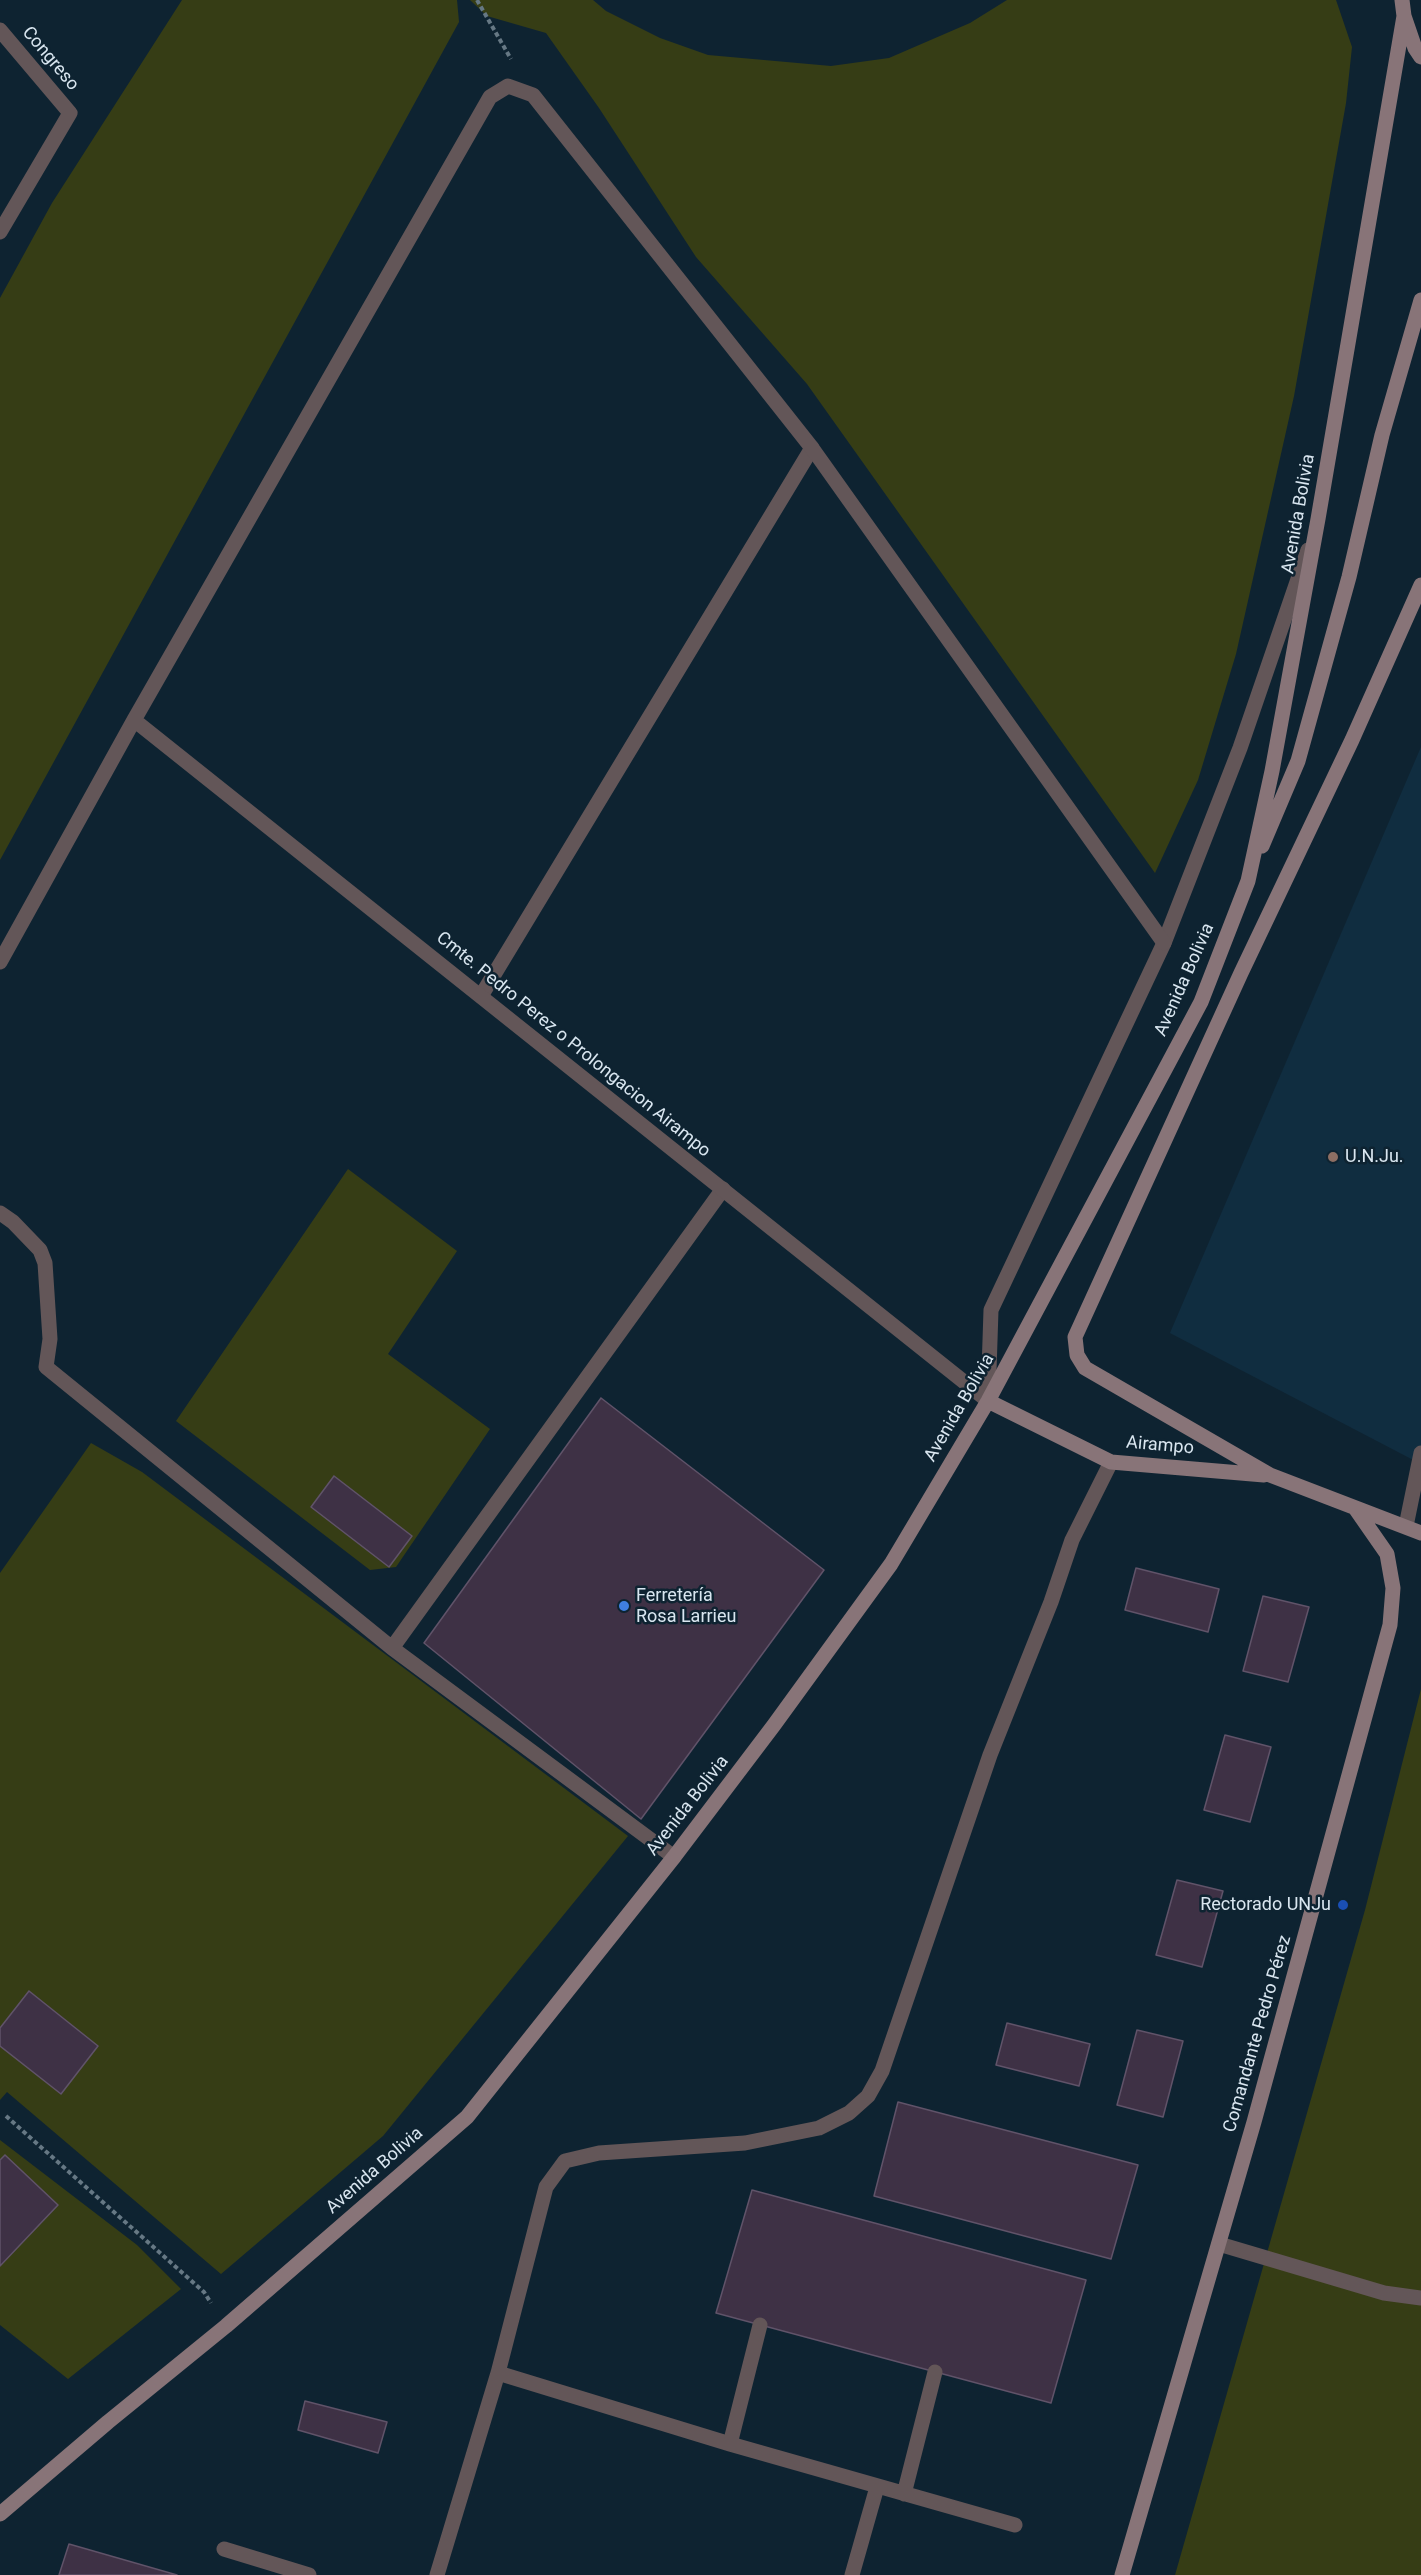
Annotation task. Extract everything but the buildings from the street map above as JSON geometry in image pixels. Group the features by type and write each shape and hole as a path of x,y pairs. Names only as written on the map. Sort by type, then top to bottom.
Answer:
{"main road":[{"path":"1402,0 1404,16 1415,48 1421,57"},
{"name":"Avenida Bolivia","path":"0,2514 226,2326 467,2116 674,1857 774,1725 891,1564 988,1401 1201,1002 1248,881 1272,771 1318,519 1404,16"},
{"path":"1248,881 1298,761 1349,577 1382,435 1421,300"},
{"name":"Airampo","path":"1421,585 1352,740 1236,984 1076,1337 1077,1355 1085,1368 1270,1475 1421,1533"},
{"name":"Airampo","path":"988,1401 1111,1462 1270,1475"},
{"name":"Comandante Pedro Pérez","path":"1122,2575 1219,2244 1390,1625 1393,1587 1388,1554 1355,1508"}],"street":[{"name":"Congreso","path":"0,30 70,113 0,232"},
{"path":"0,962 134,720 490,97 508,86 533,95 812,448 1164,943"},
{"path":"481,996 812,448"},
{"path":"988,1401 992,1310 1164,943 1240,747 1318,519"},
{"name":"Cmte. Pedro Perez o Prolongacion Airampo","path":"134,720 988,1401"},
{"path":"392,1648 723,1189"},
{"path":"0,1213 13,1222 40,1250 45,1263 50,1339 45,1367 392,1648 674,1857"},
{"path":"1406,1526 1421,1453"},
{"path":"437,2575 498,2373 546,2187 565,2161 599,2153 745,2143 819,2128 849,2113 868,2096 882,2071 990,1755 1052,1602 1072,1540 1111,1462"},
{"path":"1219,2244 1384,2293 1421,2298"},
{"path":"730,2444 760,2325"},
{"path":"904,2494 935,2372"},
{"path":"498,2373 730,2444 1015,2525"},
{"path":"852,2575 877,2487"},
{"path":"224,2549 309,2575"}],"path":[{"path":"477,0 533,95"},
{"path":"6,2116 204,2292 226,2326"}],"shaded area":[{"name":"U.N.Ju.","path":"1421,747 1421,1464 1170,1333"}],"green space":[{"path":"182,0 457,0 459,22 0,860 0,298 52,203"},
{"path":"470,0 593,0 606,11 660,38 708,55 831,66 889,58 970,23 1007,0 1336,0 1352,47 1346,103 1294,396 1236,654 1198,780 1155,873 807,384 696,257 599,108 546,33 487,16"},
{"path":"348,1169 457,1251 388,1354 490,1429 396,1567 370,1570 176,1421"},
{"path":"91,1443 142,1472 628,1836 383,2136 221,2274 7,2092 0,2100 0,1573"},
{"path":"1421,1689 1421,2575 1175,2575 1365,1910"},
{"path":"0,2140 137,2245 181,2289 68,2379 0,2325"}],"place":[{"name":"U.N.Ju.","path":"1333,1157"},
{"name":"Ferretería Rosa Larrieu","path":"624,1606"},
{"name":"Rectorado UNJu","path":"1343,1905"}]}
